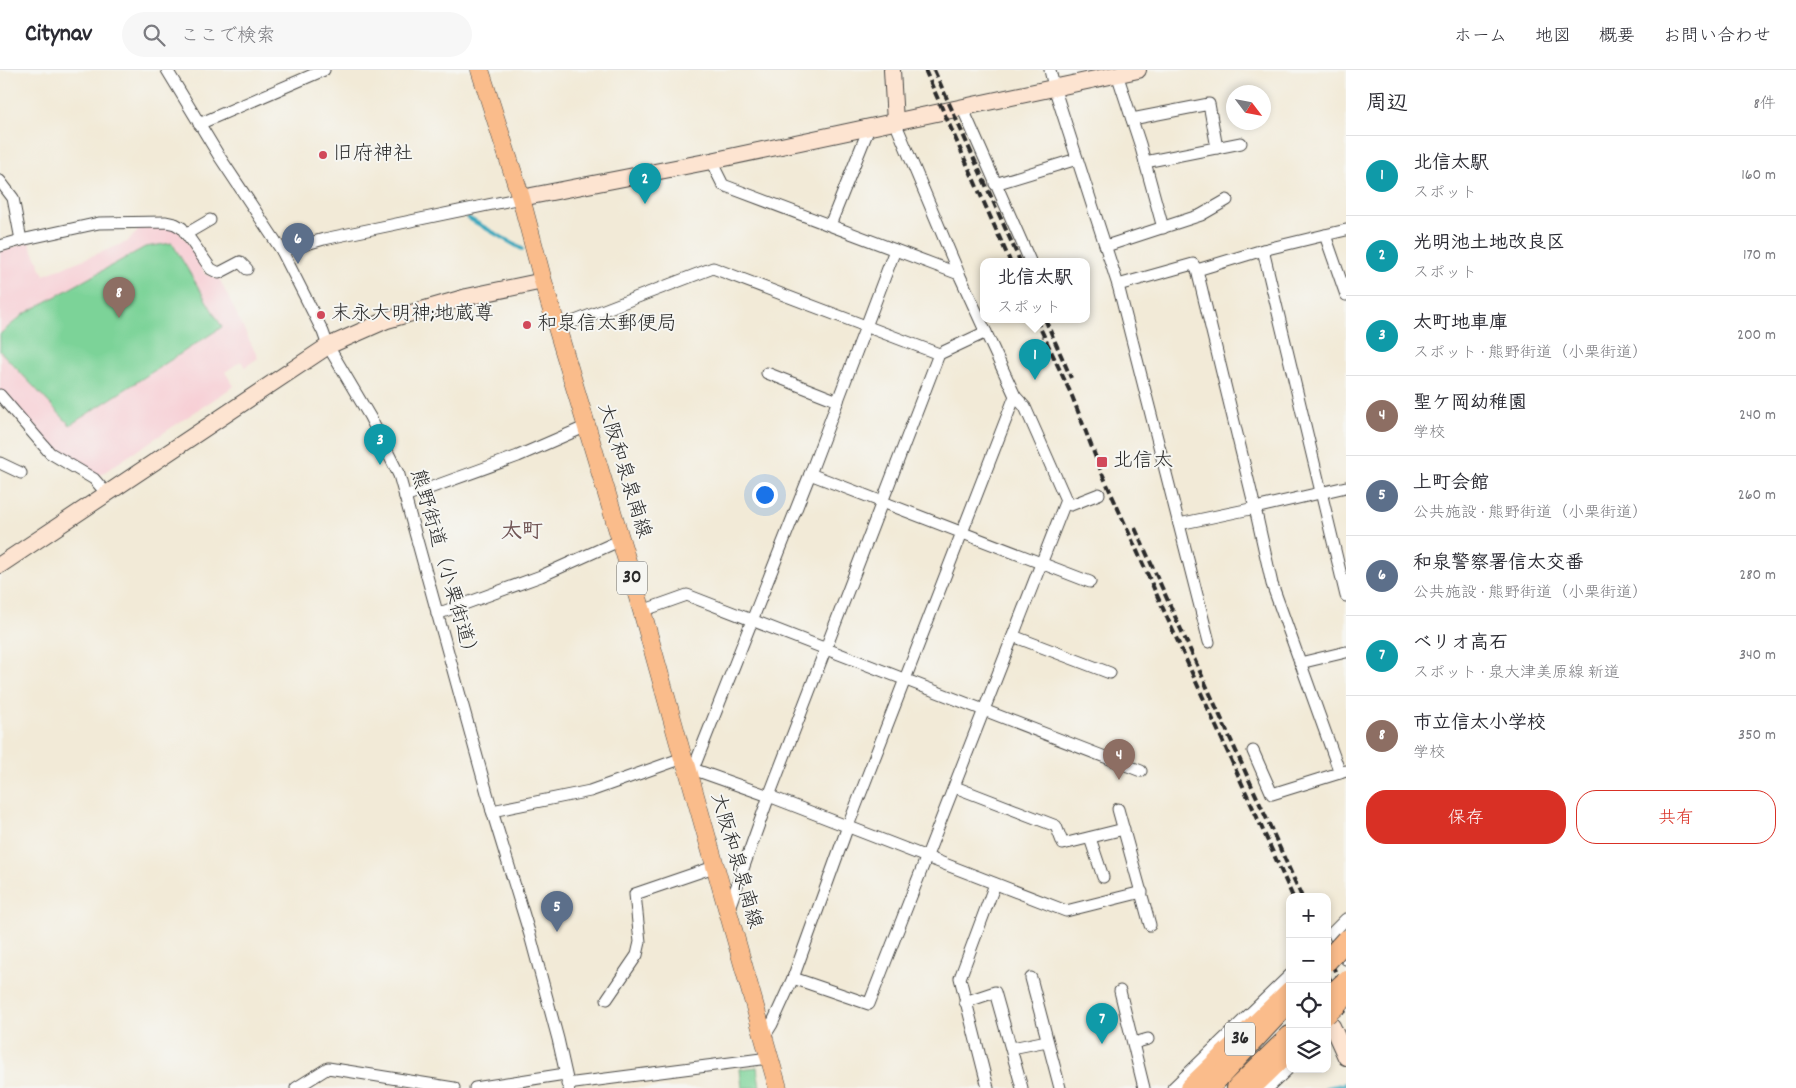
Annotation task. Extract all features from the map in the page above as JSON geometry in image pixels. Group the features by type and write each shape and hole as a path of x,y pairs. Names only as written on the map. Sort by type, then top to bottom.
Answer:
{"highway":[{"path":"1331,957 1346,940"},
{"path":"1331,970 1346,955"},
{"path":"1331,995 1346,981"},
{"path":"1331,1015 1346,992"},
{"path":"1210,1088 1286,1005"},
{"path":"1210,1088 1286,1015"},
{"path":"1239,1088 1286,1040"},
{"path":"1239,1088 1286,1047"}],"main road":[{"name":"大阪和泉泉南線","path":"480,70 521,198 543,281 642,611 778,1088"},
{"path":"1331,950 1346,935"},
{"name":"36","path":"1189,1088 1286,994"},
{"path":"1331,1016 1346,997"},
{"name":"36","path":"1252,1088 1286,1055"}],"street":[{"name":"熊野街道（小栗街道）","path":"167,70 199,124 282,251 323,332 328,346 370,417 399,475 492,811 533,944 558,1039 567,1082"},
{"path":"199,124 298,75 324,70"},
{"path":"892,70 895,122 980,319"},
{"path":"1050,70 1118,285 1209,642"},
{"path":"282,251 324,239 711,161 1138,70"},
{"path":"1117,74 1145,162 1163,228"},
{"path":"1132,119 1209,104 1217,148"},
{"path":"962,107 1029,258"},
{"path":"830,224 869,128"},
{"path":"1145,162 1242,142"},
{"path":"995,184 1077,159"},
{"path":"711,161 723,185 959,274"},
{"path":"0,181 13,198 21,240"},
{"path":"1106,246 1201,215 1227,200"},
{"path":"186,234 210,220"},
{"path":"0,246 99,223 166,222 182,228 210,269 219,273 240,262 247,269"},
{"path":"1198,270 1263,250 1346,230"},
{"path":"1326,235 1346,296"},
{"path":"492,811 590,791 685,763 696,762 810,474 895,250"},
{"path":"1263,250 1346,596"},
{"path":"1118,285 1193,264 1198,270 1272,584 1300,663 1343,772 1272,794 1264,760 1253,751"},
{"path":"557,328 714,268 939,354"},
{"path":"0,565 328,346 387,320 467,297 543,281"},
{"path":"982,323 1015,396 1025,407 1066,500 1071,505 1099,494"},
{"path":"728,913 769,796 939,354 986,332"},
{"path":"767,373 838,401"},
{"path":"0,395 50,453 94,479 107,494"},
{"path":"764,1037 793,978 848,826 1015,396"},
{"path":"405,497 518,456 587,426"},
{"path":"0,463 21,473"},
{"path":"810,474 1090,582"},
{"path":"1179,524 1346,487"},
{"path":"793,978 869,1004 1066,500"},
{"path":"436,614 541,576 621,540"},
{"path":"642,611 687,595 1141,771"},
{"path":"1013,636 1110,673"},
{"path":"1300,663 1346,652"},
{"path":"685,763 1066,911 1142,892"},
{"path":"955,787 1056,826 1063,844 1124,829"},
{"path":"1118,809 1150,925"},
{"path":"1090,838 1103,877"},
{"path":"607,999 636,955 640,942 635,894 714,867"},
{"path":"988,1088 960,978 995,884"},
{"path":"1346,919 1334,932 1346,959"},
{"path":"1031,978 1060,1088"},
{"path":"1173,1088 1286,979"},
{"path":"1120,991 1144,1088"},
{"path":"965,1002 995,992 1022,1088"},
{"path":"1331,1026 1346,1057"},
{"path":"1134,1043 1148,1039"},
{"path":"1012,1048 1047,1041"},
{"path":"475,1088 567,1082 769,1058"},
{"path":"296,1088 328,1068 411,1085 448,1088"},
{"path":"1268,1088 1286,1071"}],"shaded area":[{"path":"168,226 179,232 186,240 205,274 219,278 258,358 245,367 241,361 225,372 234,386 97,477 53,451 0,392 0,251 29,242 44,275 127,242 137,232 138,227"}],"green space":[{"path":"172,243 222,327 70,425 0,351 0,334 24,314 145,247"},
{"path":"757,1067 760,1087 742,1088 740,1069"}],"waterway":[{"path":"468,218 522,249"},
{"path":"1326,1088 1346,1084"}],"railway":[{"path":"925,70 1009,258"},
{"path":"934,70 1019,258"},
{"path":"1038,323 1072,396 1101,471 1291,893"},
{"path":"1047,323 1071,378"},
{"path":"1135,528 1300,893"},
{"path":"1331,962 1346,996"},
{"path":"1331,982 1346,1015"}],"place":[{"name":"旧府神社","path":"323,155"},
{"name":"光明池土地改良区","path":"645,204"},
{"name":"和泉警察署信太交番","path":"298,264"},
{"name":"末永大明神;地蔵尊","path":"321,315"},
{"name":"市立信太小学校","path":"119,318"},
{"name":"和泉信太郵便局","path":"527,325"},
{"name":"北信太駅","path":"1035,380"},
{"name":"北信太","path":"1102,462"},
{"name":"太町地車庫","path":"380,465"},
{"name":"聖ケ岡幼稚園","path":"1119,780"},
{"name":"上町会館","path":"557,932"},
{"name":"ベリオ高石","path":"1102,1044"}],"district":[{"name":"太町","path":"522,533"}]}
